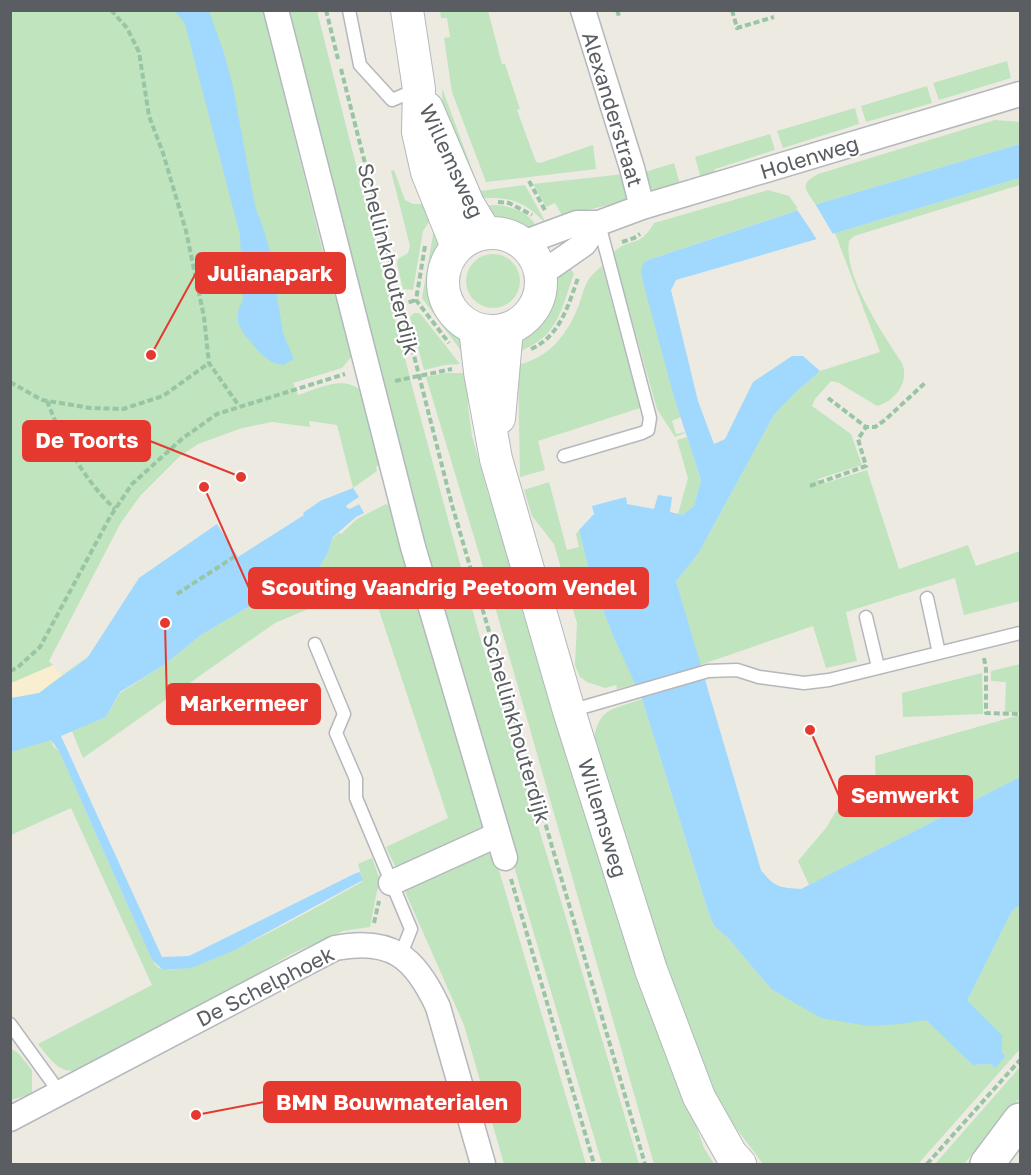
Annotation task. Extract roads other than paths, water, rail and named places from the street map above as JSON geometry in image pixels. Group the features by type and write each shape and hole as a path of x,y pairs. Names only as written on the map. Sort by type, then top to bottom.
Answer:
{"main road":[{"path":"987,1164 1020,1120"}],"street":[{"path":"276,10 412,547 505,858"},
{"name":"Willemsweg","path":"407,10 419,89 418,132 427,172 457,247"},
{"name":"Alexanderstraat","path":"583,10 642,207"},
{"name":"Willemsweg","path":"419,89 468,204 485,232"},
{"name":"Holenweg","path":"523,243 577,223 599,223 642,207 1020,94"},
{"path":"541,273 584,244 599,223"},
{"path":"485,232 499,232 523,243 535,256 541,273 541,291 535,308 522,321 507,329 491,331 476,328 461,320 450,308 444,292 443,276 447,260 457,247 470,237 485,232"},
{"name":"Willemsweg","path":"476,328 480,372 496,459 570,711 651,970 699,1097 731,1154 740,1164"},
{"name":"Willemsweg","path":"496,459 507,329"},
{"path":"392,883 497,835"},
{"name":"De Schelphoek","path":"10,1119 335,948 370,944 401,954"},
{"path":"401,954 427,983 438,1006 483,1164"}],"lane":[{"path":"349,10 360,65 392,100 419,89"},
{"path":"564,456 642,433 648,430 650,423 604,250 599,223"},
{"path":"927,598 939,653"},
{"path":"866,617 878,667"},
{"path":"570,711 708,671 737,670 759,677 804,683 829,680 1020,633"},
{"path":"315,644 344,714 336,733 356,779 356,798 411,929 401,954"},
{"path":"10,1024 60,1093"}],"water":[{"path":"175,11 209,11 224,53 233,87 255,206 265,233 277,280 276,290 283,333 294,359 283,365 272,362 261,354 238,323 238,311 243,300 240,235 185,24"},
{"path":"1020,144 1020,178 832,234 827,227 814,235 817,239 676,280 671,290 698,401 714,444 725,439 753,382 792,356 803,356 820,371 774,415 698,554 676,581 761,870 778,886 801,889 1020,777 1020,905 1012,911 968,999 1002,1035 1002,1052 1006,1056 995,1068 991,1064 973,1065 926,1020 869,1026 821,1018 771,989 729,939 714,926 642,699 611,631 591,578 579,530 594,514 592,506 626,497 627,504 654,509 658,495 672,497 670,512 683,515 694,506 701,480 674,397 643,282 641,269 645,261 799,210 802,216 814,205"},
{"path":"353,488 359,497 346,507 350,509 359,504 364,513 333,537 328,553 318,569 296,585 255,603 201,635 164,665 120,692 106,717 61,736 162,957 189,956 360,872 363,880 233,951 191,968 163,970 152,960 59,751 51,740 11,752 11,698 39,693 88,657 139,578 217,524 238,557 304,515 303,513 320,501"}],"place":[{"name":"Julianapark","path":"151,355"},
{"name":"De Toorts","path":"241,477"},
{"name":"Scouting Vaandrig Peetoom Vendel","path":"204,487"},
{"name":"Markermeer","path":"165,623"},
{"name":"Semwerkt","path":"810,730"},
{"name":"BMN Bouwmaterialen","path":"196,1115"}]}
